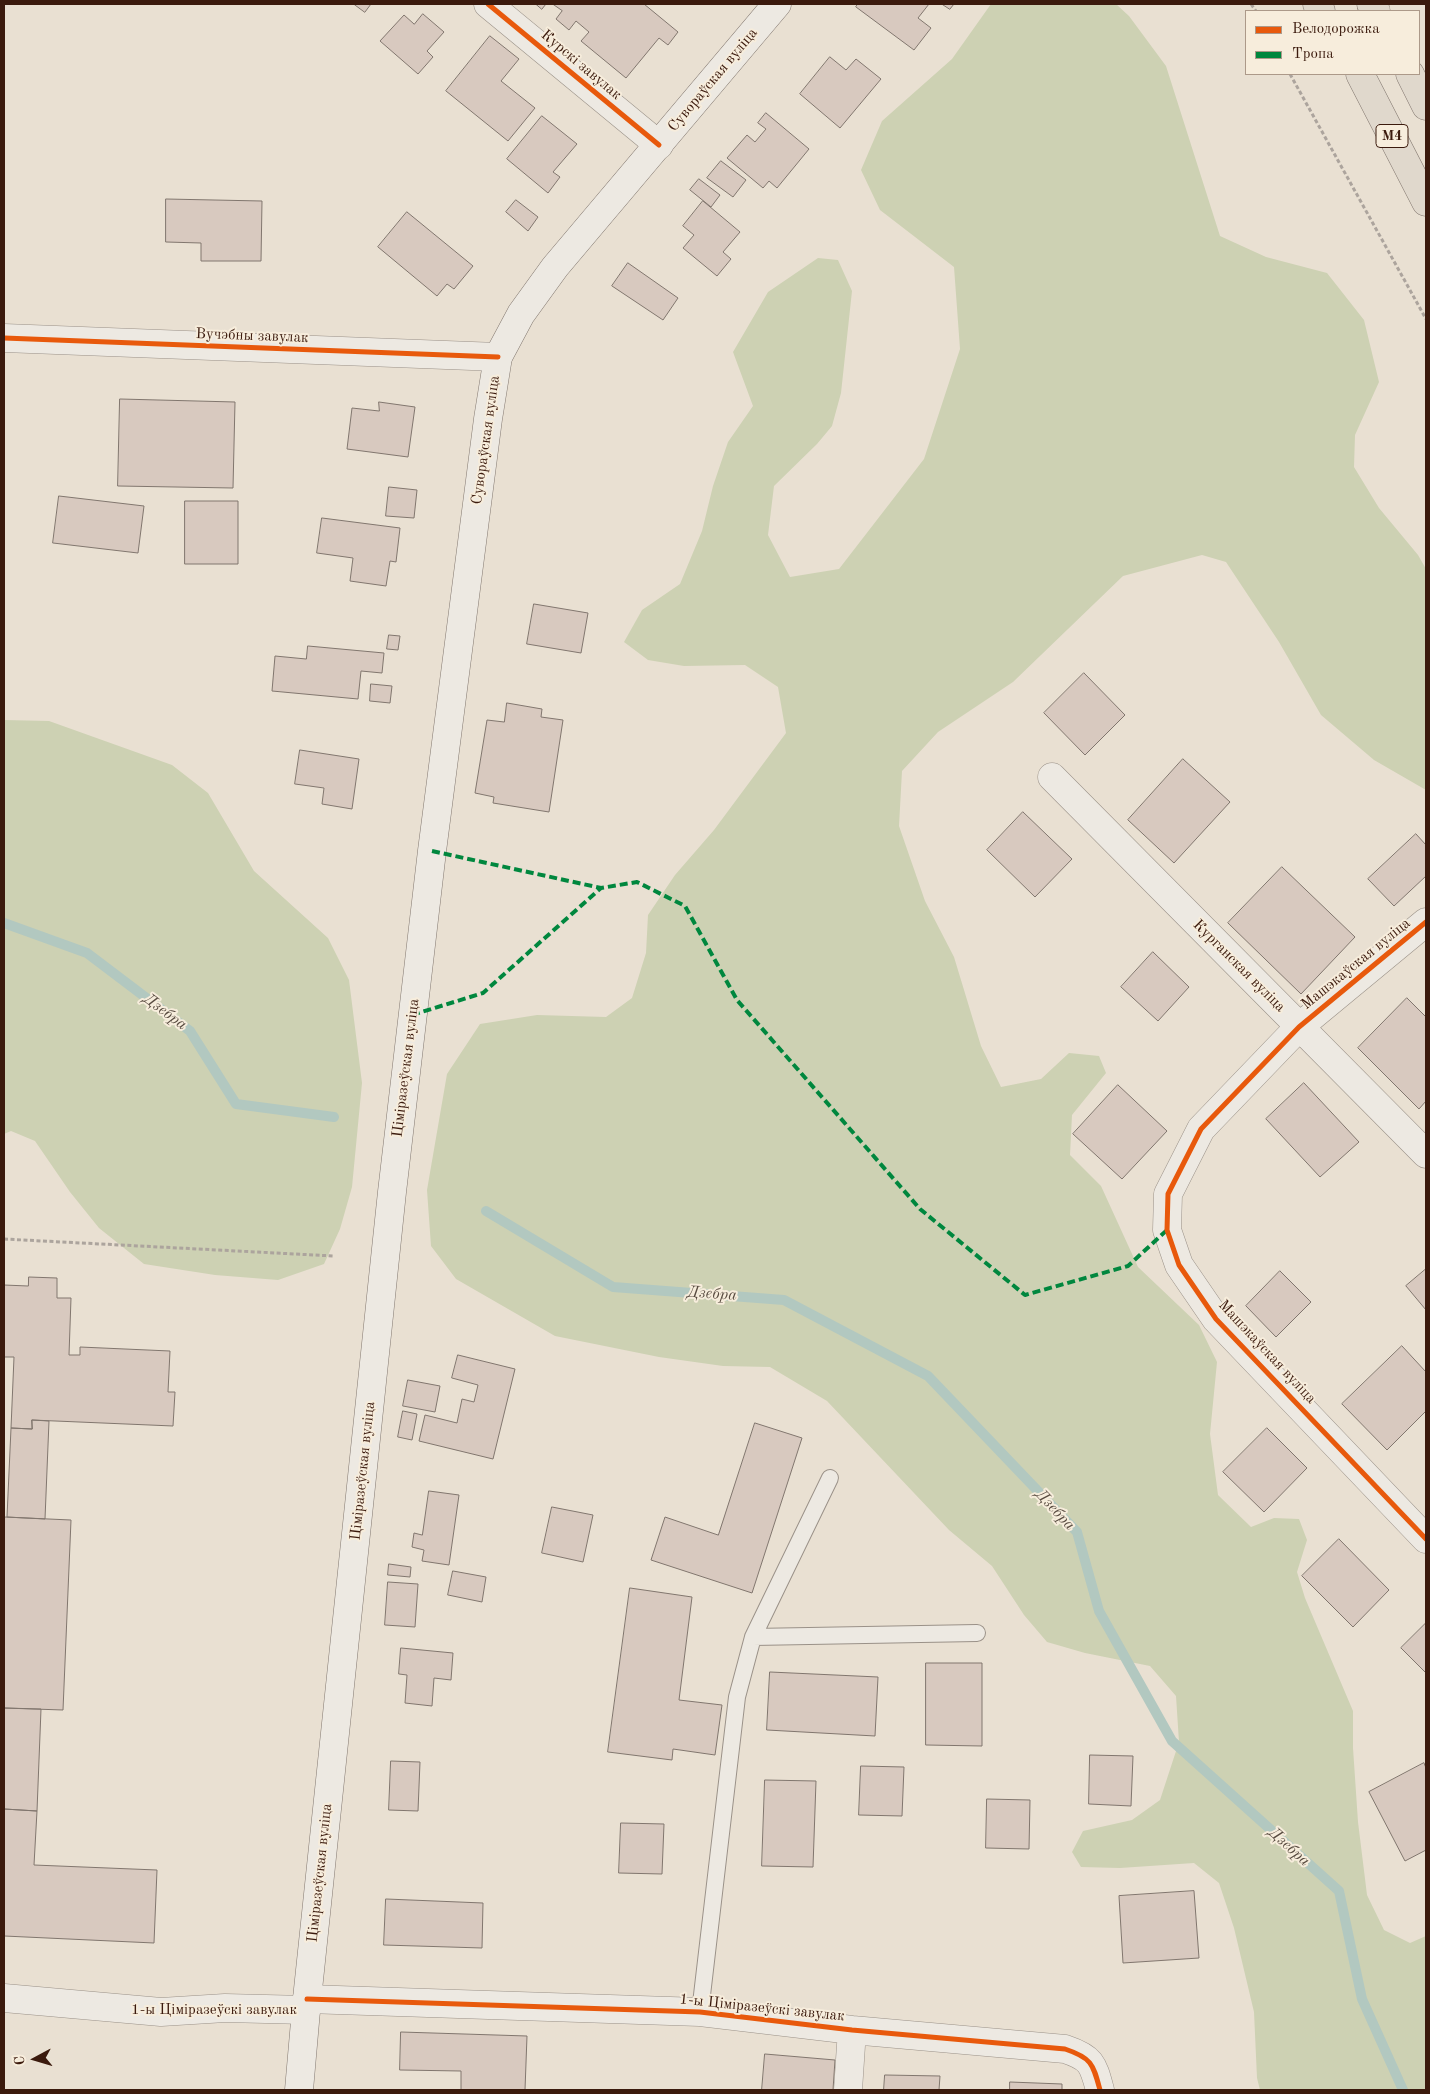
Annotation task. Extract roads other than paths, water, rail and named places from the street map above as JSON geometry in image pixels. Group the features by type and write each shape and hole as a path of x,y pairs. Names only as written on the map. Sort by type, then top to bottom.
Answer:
{"main road":[{"name":"М4","path":"1361,75 1426,202"},
{"path":"1410,75 1426,106"}],"street":[{"name":"Курскі завулак","path":"488,4 659,145"},
{"name":"Сувораўская вуліца","path":"432,852 488,419 498,357 521,314 555,266 659,145 774,5"},
{"name":"Вучэбны завулак","path":"4,338 498,357"},
{"name":"Курганская вуліца","path":"1052,777 1426,1154"},
{"name":"Ціміразеўская вуліца","path":"299,2090 306,2004 392,1192 432,852"},
{"name":"Машэкаўская вуліца","path":"1426,922 1299,1027 1201,1128 1168,1194 1167,1230 1179,1265 1216,1320 1426,1539"},
{"name":"1-ы Ціміразеўскі завулак","path":"4,1998 161,2012 306,2004 700,2012 852,2030 1064,2049 1081,2055 1094,2067 1100,2090"},
{"path":"848,2090 852,2030"}],"lane":[{"path":"700,2012 737,1697 753,1637 830,1478"},
{"path":"753,1637 977,1632"}],"waterway":[{"name":"Дзебра","path":"4,923 87,953 190,1031 236,1104 334,1117"},
{"name":"Дзебра","path":"486,1211 613,1287 784,1300 928,1376 1077,1532 1099,1611 1172,1741 1339,1891 1362,1999 1403,2090"}]}
